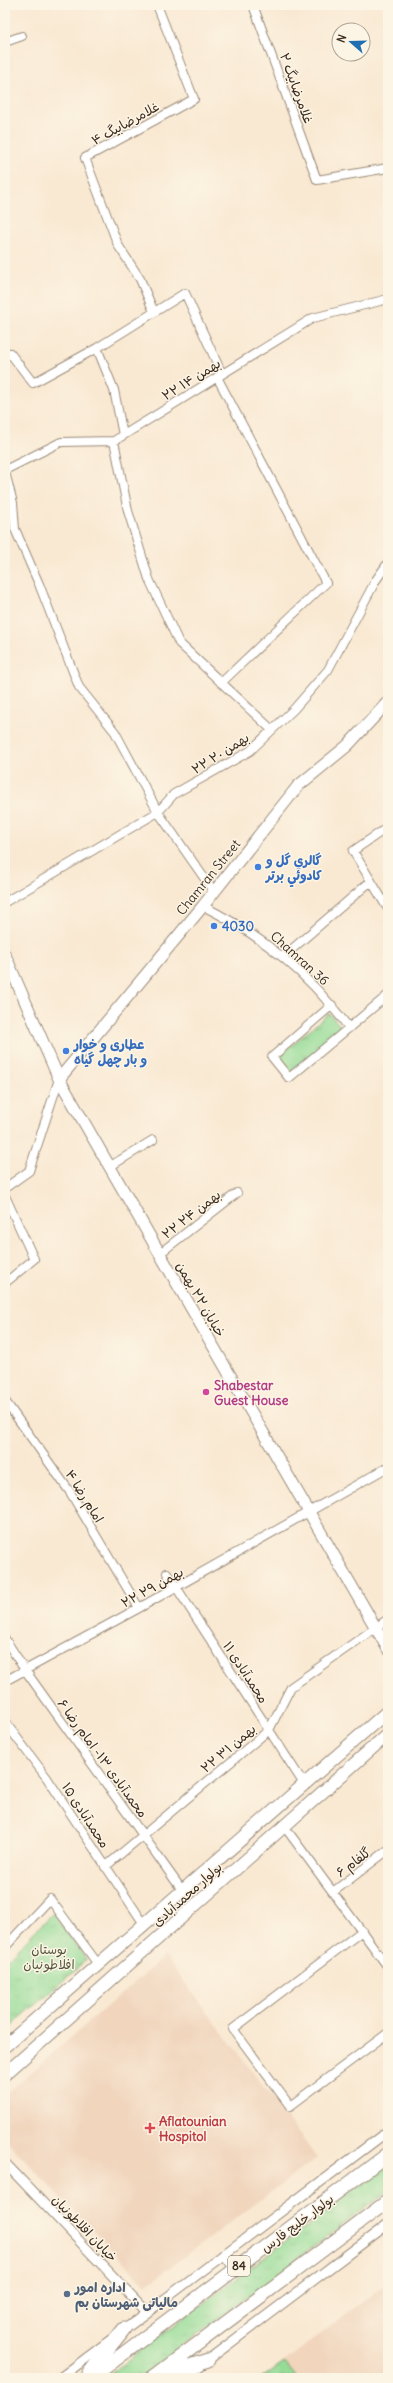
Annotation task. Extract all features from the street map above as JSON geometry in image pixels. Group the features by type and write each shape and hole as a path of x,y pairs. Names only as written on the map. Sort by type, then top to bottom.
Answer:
{"highway":[{"name":"بولوار خلیج فارس","path":"91,2378 388,2154"},
{"path":"152,2378 388,2201"},
{"path":"85,2378 124,2329"},
{"path":"152,2378 208,2360"}],"main road":[{"name":"Chamran Street","path":"59,1079 203,906 298,786 347,746 388,702"},
{"name":"خیابان ۲۲ بهمن","path":"5,955 9,977 59,1079 388,1649"},
{"name":"بولوار محمدآبادی","path":"5,2046 388,1711"},
{"name":"بولوار محمدآبادی","path":"5,2074 388,1734"},
{"path":"75,1984 88,2001"}],"street":[{"name":"غلامرضابیگ ۴","path":"154,312 140,279 118,244 85,158 194,99 157,5"},
{"name":"غلامرضابیگ ۲","path":"253,5 317,180 388,168"},
{"path":"5,42 22,36"},
{"path":"5,356 10,352 33,383 97,348 184,293 220,375 326,583 221,683"},
{"name":"۲۲ بهمن ۱۴","path":"5,471 61,442 114,441 313,318 388,299"},
{"path":"97,348 114,390 124,435"},
{"path":"114,441 128,511 149,578 178,644 272,730"},
{"path":"5,471 13,503 15,528 39,584 79,687 115,732 158,812 214,892"},
{"name":"۲۲ بهمن ۲۰","path":"5,902 158,812 174,794 250,751 294,709 328,670 376,580 388,563"},
{"path":"388,827 353,851 388,909"},
{"path":"284,956 371,881"},
{"name":"Chamran 36","path":"203,906 232,920 284,956 332,1004 349,1028"},
{"path":"332,1004 272,1057 289,1078 388,995"},
{"path":"5,1188 29,1171 59,1079"},
{"path":"110,1167 153,1140"},
{"name":"۲۲ بهمن ۲۴","path":"159,1254 237,1193"},
{"path":"5,1196 34,1259 5,1283"},
{"name":"امام رضا ۴","path":"5,1401 70,1492 139,1608"},
{"name":"۲۲ بهمن ۲۹","path":"5,1681 139,1608 388,1467"},
{"name":"محمدآبادی ۱۱","path":"167,1573 304,1784"},
{"name":"۲۲ بهمن ۳۱","path":"105,1867 269,1730 291,1687 388,1619"},
{"name":"محمدآبادی ۱۳- امام رضا ۶","path":"5,1639 25,1670 182,1890"},
{"name":"محمدآبادی ۱۵","path":"5,1722 47,1778 144,1924"},
{"path":"284,1826 388,1966"},
{"name":"گلفام ۶","path":"333,1892 388,1850"},
{"path":"5,1947 50,1899 98,1964"},
{"path":"362,1931 233,2030 290,2106 388,2033"},
{"path":"60,2378 388,2131"},
{"name":"خیابان افلاطونیان","path":"5,2162 147,2312"},
{"path":"184,2378 388,2224"},
{"path":"224,2254 235,2269"}],"shaded area":[{"name":"Aflatounian Hospitol","path":"165,1956 317,2158 146,2285 5,2139 5,2095"},
{"path":"388,2282 388,2378 297,2378 284,2362"}],"green space":[{"path":"329,1013 342,1028 290,1073 277,1058"},
{"name":"بوستان افلاطونیان","path":"53,1913 87,1960 5,2031 5,1962"},
{"path":"388,2164 388,2191 139,2378 104,2378"},
{"path":"284,2362 297,2378 262,2378"}],"place":[{"name":"گالري گل و كادوئي برتر","path":"258,867"},
{"name":"4030","path":"214,926"},
{"name":"عطاری و خوار و بار چهل گیاه","path":"66,1051"},
{"name":"Shabestar Guest House","path":"206,1392"},
{"name":"Aflatounian Hospitol","path":"150,2128"},
{"name":"اداره امور مالیاتی شهرستان بم","path":"67,2294"}]}
